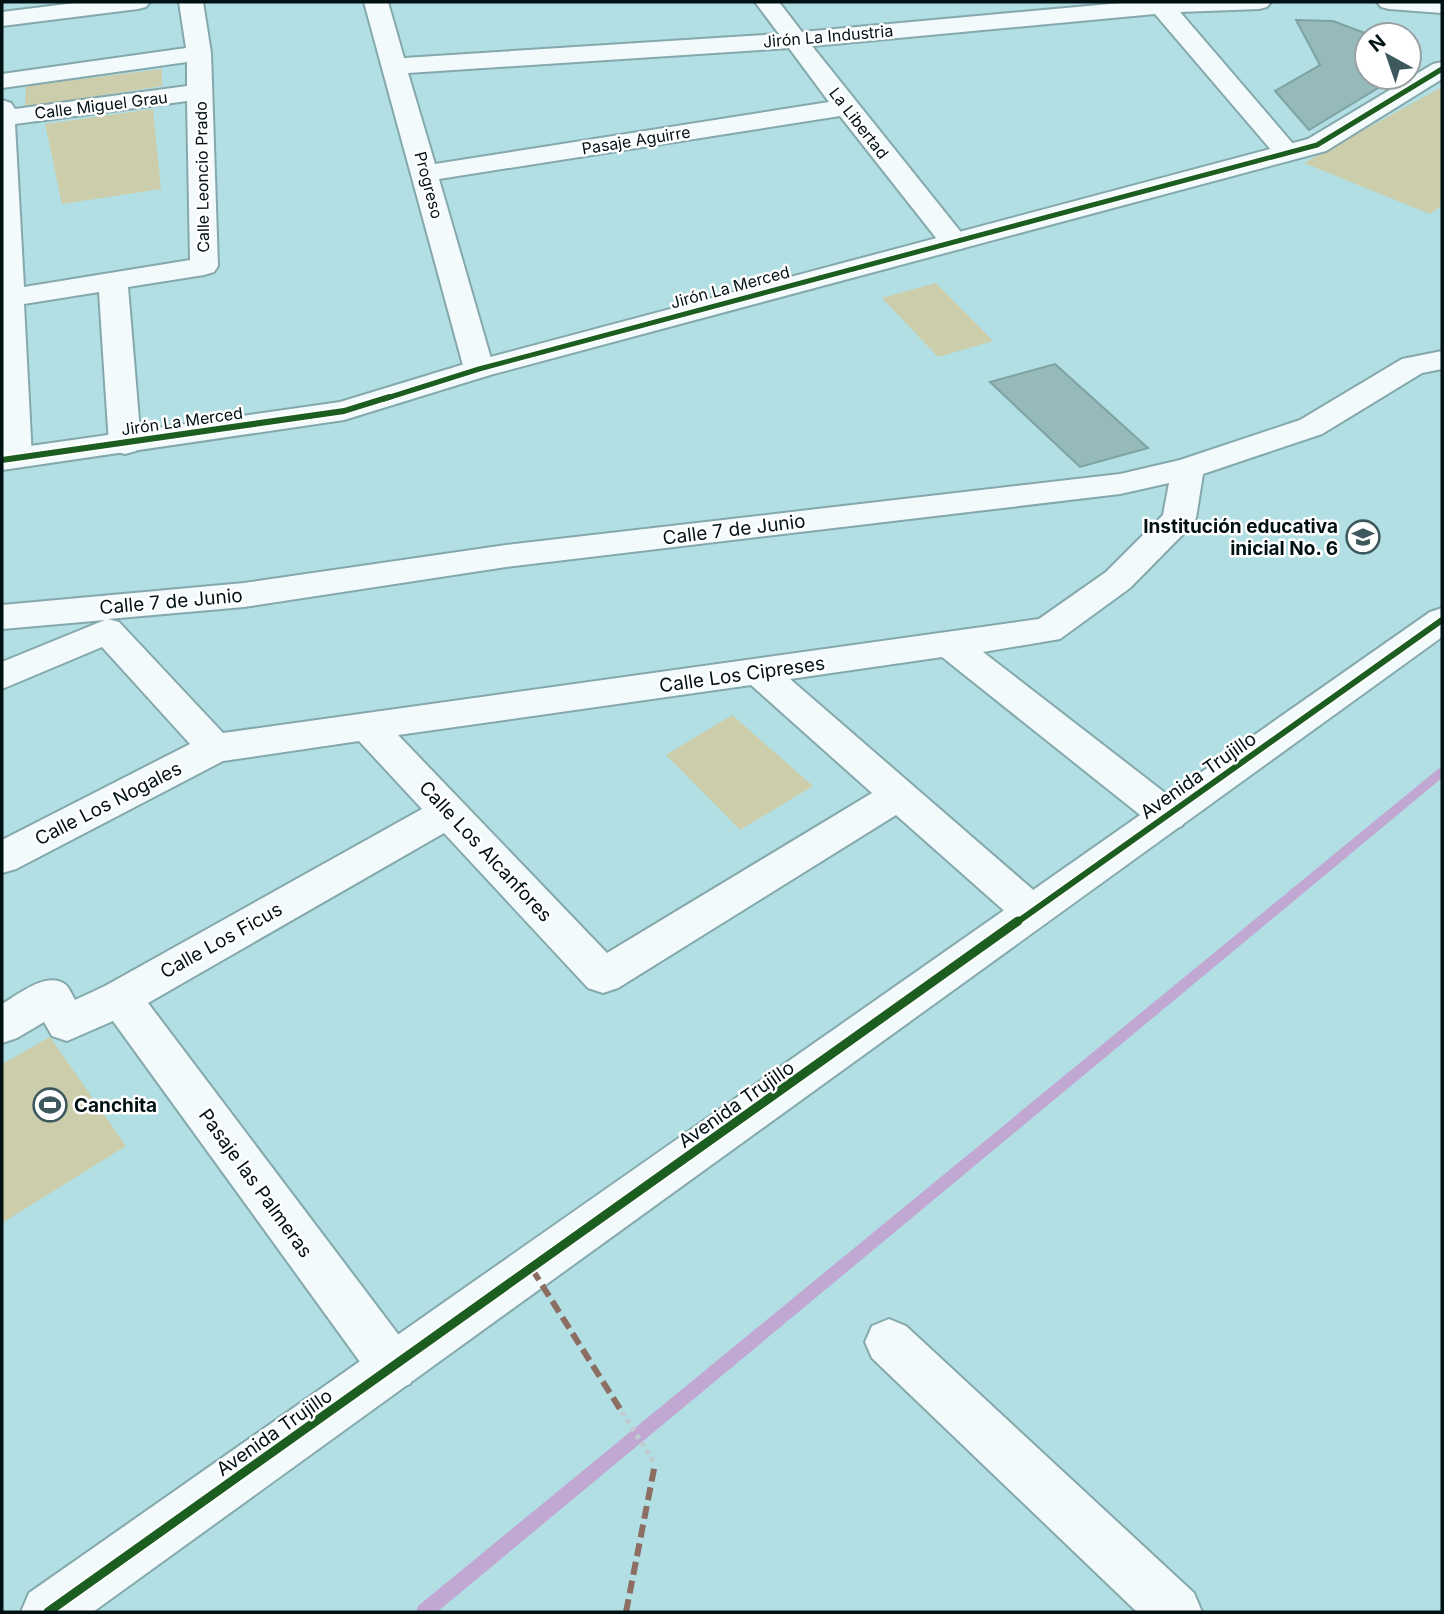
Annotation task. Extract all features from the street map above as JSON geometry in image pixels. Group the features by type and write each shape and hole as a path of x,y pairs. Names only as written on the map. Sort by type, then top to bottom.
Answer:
{"street":[{"path":"2,19 82,6 138,2"},
{"name":"Calle Leoncio Prado","path":"113,281 204,266 199,53 191,2"},
{"name":"Progreso","path":"376,2 479,369"},
{"name":"La Libertad","path":"767,2 845,107 954,242"},
{"name":"Jirón La Industria","path":"395,66 796,40 1160,4 1259,2"},
{"path":"1390,2 1442,6"},
{"path":"1160,4 1287,152"},
{"name":"Calle Miguel Grau","path":"2,81 199,53"},
{"name":"Jirón La Merced","path":"9,459 344,411 479,369 1317,145 1439,74"},
{"name":"Calle Miguel Grau","path":"2,118 200,92"},
{"name":"Pasaje Aguirre","path":"426,173 845,107"},
{"path":"2,108 10,298 9,459"},
{"path":"10,298 113,281 125,444"},
{"name":"Calle 7 de Junio","path":"2,617 244,595 520,554 1120,484 1188,468 1311,427 1413,365 1442,360"},
{"name":"Calle Los Cipreses","path":"215,748 1048,630 1118,580 1179,518 1188,468"},
{"name":"Avenida Trujillo","path":"48,1612 1442,620"},
{"path":"2,676 107,631 215,748"},
{"path":"949,644 1168,816"},
{"path":"759,672 1032,912"},
{"name":"Calle Los Alcanfores","path":"368,727 603,976 900,795"},
{"name":"Calle Los Nogales","path":"2,858 215,748"},
{"name":"Calle Los Ficus","path":"2,1025 51,997 67,1023 120,998 450,811"},
{"name":"Pasaje las Palmeras","path":"120,998 393,1367"},
{"path":"889,1342 1175,1612"}],"path":[{"path":"622,1412 655,1464"}],"green space":[{"path":"162,69 162,86 25,107 26,86"},
{"path":"1442,87 1442,205 1430,214 1304,163"},
{"path":"153,109 161,189 62,204 45,124"},
{"path":"936,283 993,341 938,357 882,298"},
{"path":"732,715 813,786 740,830 666,755"},
{"name":"Canchita","path":"50,1037 126,1146 2,1223 2,1064"}],"building":[{"path":"1296,20 1333,21 1353,29 1353,91 1373,91 1309,130 1275,91 1320,65"},
{"path":"1055,364 1148,448 1080,467 990,382"}],"waterway":[{"path":"424,1612 1442,772"}],"marked path":[{"path":"532,1269 622,1412"},
{"path":"626,1612 655,1464"}],"cycle path":[{"path":"2,460 344,411 479,369 1317,145 1442,69"},
{"path":"48,1612 1442,620"}],"place":[{"name":"Institución educativa inicial No. 6","path":"1363,537"},
{"name":"Canchita","path":"50,1105"}]}
